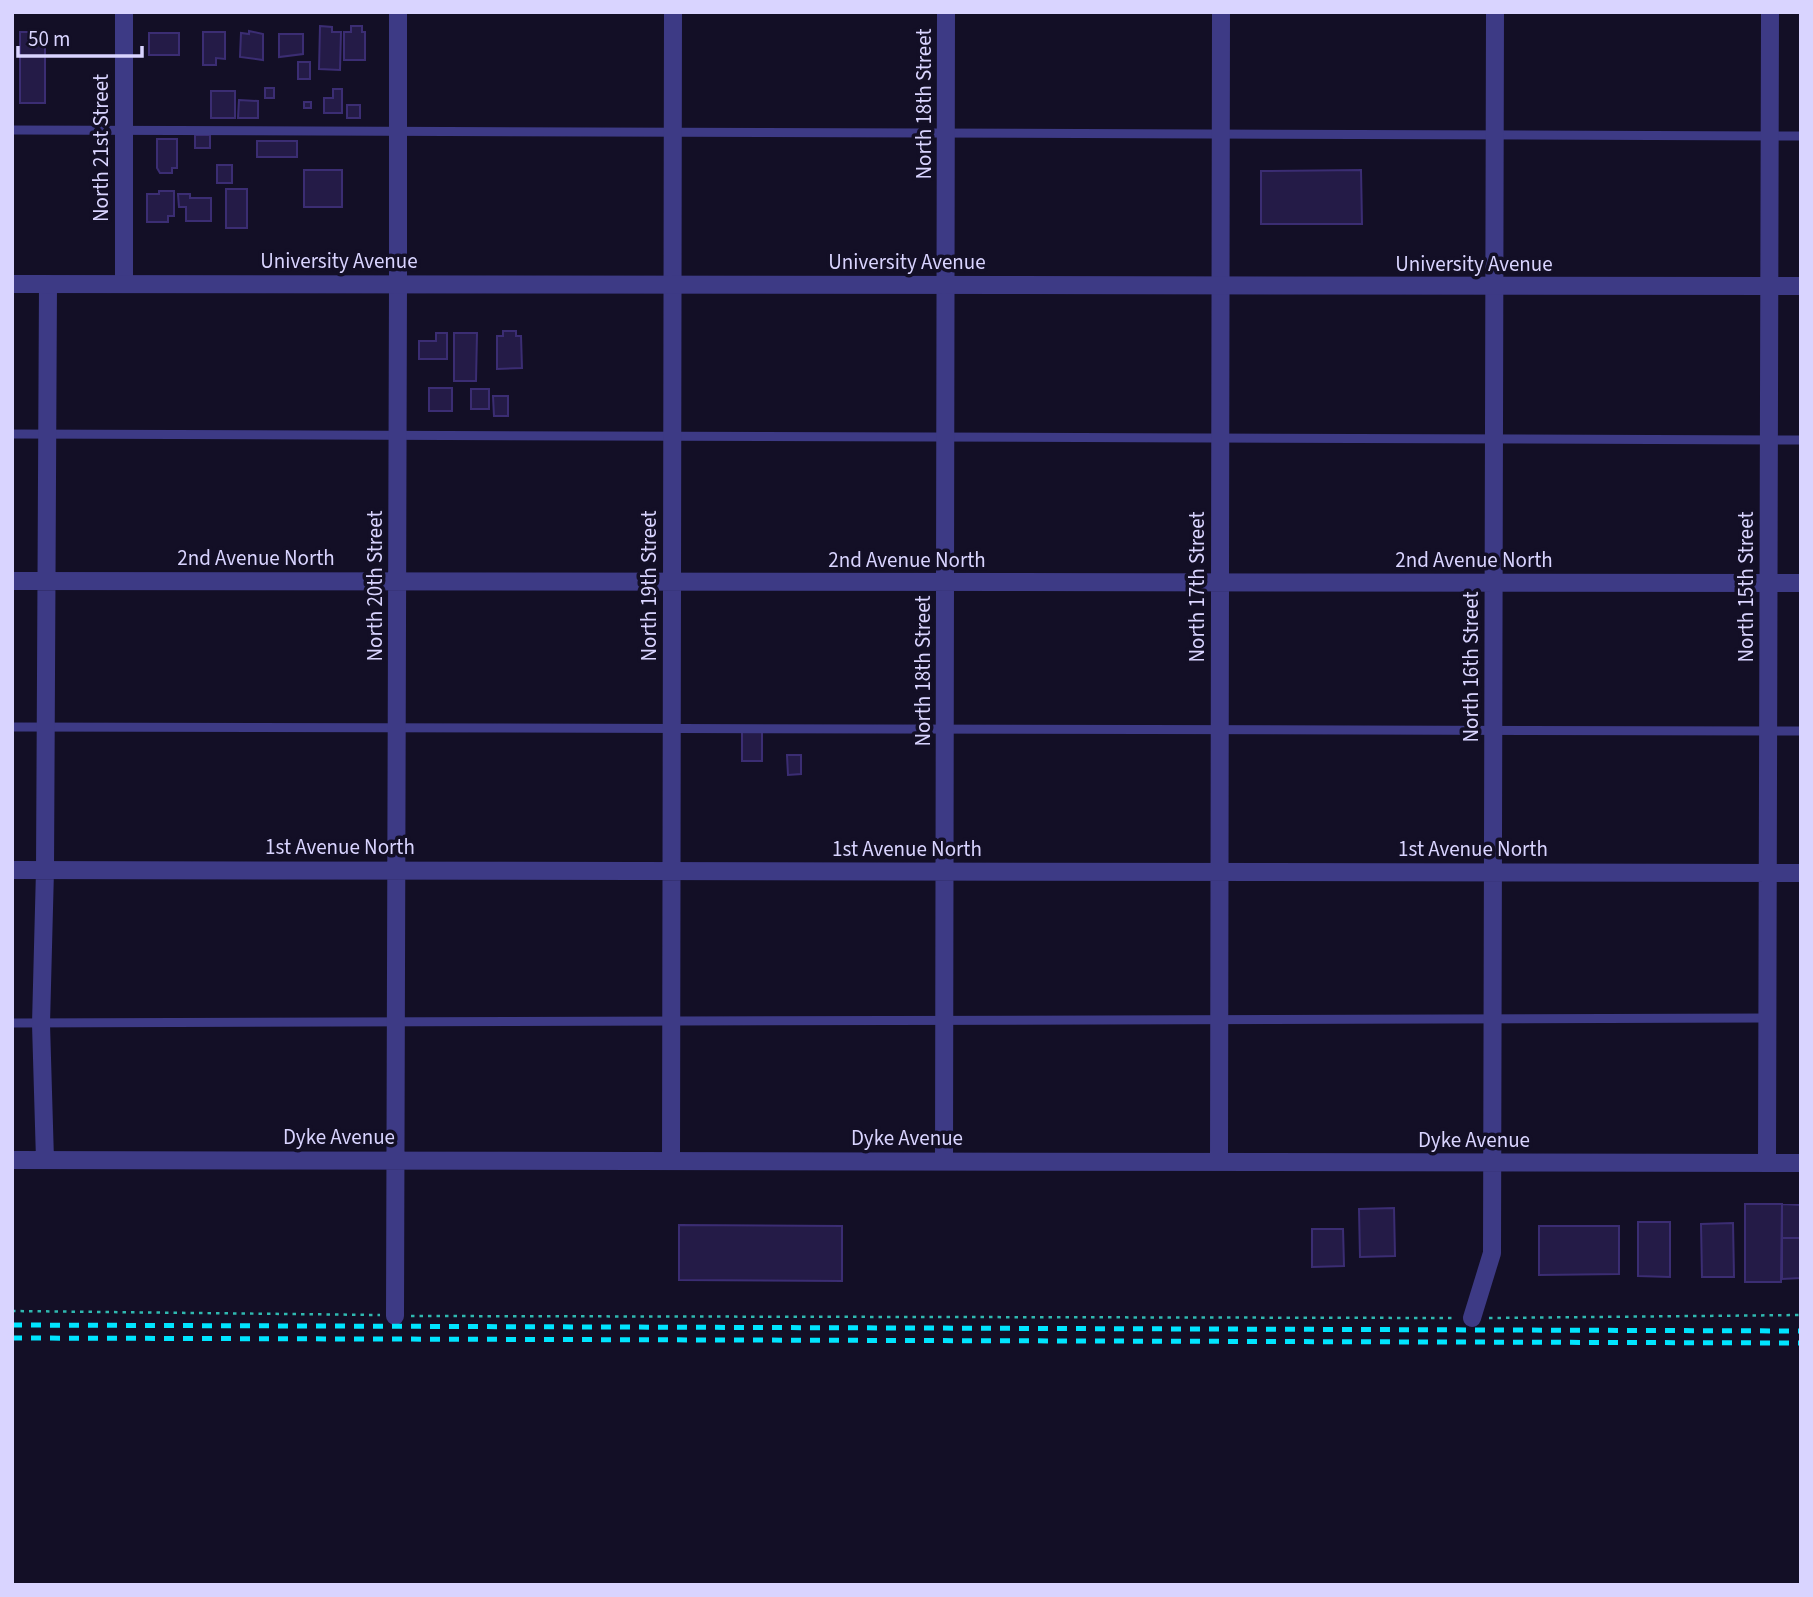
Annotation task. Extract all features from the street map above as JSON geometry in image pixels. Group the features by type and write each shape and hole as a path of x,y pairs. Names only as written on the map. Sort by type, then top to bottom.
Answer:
{"street":[{"name":"North 21st Street","path":"124,12 124,284"},
{"name":"North 20th Street","path":"395,1315 398,12"},
{"name":"North 19th Street","path":"671,1160 673,12"},
{"name":"North 18th Street","path":"944,1161 947,728 946,12"},
{"name":"North 17th Street","path":"1219,1161 1221,12"},
{"name":"North 16th Street","path":"1472,1318 1492,1253 1496,12"},
{"name":"North 15th Street","path":"1767,1163 1770,12"},
{"name":"University Avenue","path":"12,284 1801,286"},
{"path":"45,1160 41,1024 45,870 48,284"},
{"name":"2nd Avenue North","path":"12,581 1801,583"},
{"name":"1st Avenue North","path":"12,870 1801,873"},
{"name":"Dyke Avenue","path":"12,1160 1801,1163"}],"lane":[{"path":"12,130 1801,136"},
{"path":"12,434 1801,440"},
{"path":"12,726 1801,731"},
{"path":"12,1023 1768,1018"}],"path":[{"path":"12,1311 395,1315 1472,1318 1801,1315"}],"building":[{"path":"320,26 332,27 332,32 341,32 340,70 319,69"},
{"path":"351,26 362,26 362,32 365,32 365,60 344,60 344,32 351,32"},
{"path":"249,31 263,34 263,60 240,57 241,33 249,34"},
{"path":"20,32 45,32 45,103 20,103"},
{"path":"203,32 225,32 225,59 216,58 216,65 203,65"},
{"path":"149,33 179,33 179,55 149,55"},
{"path":"279,34 303,34 303,54 279,57"},
{"path":"298,62 310,62 310,79 298,79"},
{"path":"265,88 274,88 274,98 265,98"},
{"path":"333,89 342,89 342,113 324,113 324,98 333,98"},
{"path":"211,91 235,91 235,118 211,118"},
{"path":"239,100 258,101 258,118 238,118"},
{"path":"304,102 311,102 311,108 304,108"},
{"path":"347,105 360,105 360,118 347,118"},
{"path":"195,135 210,135 210,148 195,148"},
{"path":"157,139 177,139 177,168 172,168 172,173 160,173 157,168"},
{"path":"257,141 297,141 297,157 257,157"},
{"path":"217,165 232,165 232,183 217,183"},
{"path":"304,170 342,170 342,207 304,207"},
{"path":"1361,170 1362,224 1261,224 1261,171"},
{"path":"226,189 247,189 247,228 226,228"},
{"path":"159,191 174,191 174,216 168,216 168,222 147,222 147,194 159,194"},
{"path":"178,194 190,194 190,198 211,198 211,221 186,221 186,207 179,207"},
{"path":"503,331 516,331 516,336 521,336 522,368 497,369 497,336 503,336"},
{"path":"436,333 447,333 447,359 419,359 419,341 436,341"},
{"path":"454,333 477,333 476,381 454,381"},
{"path":"429,388 452,388 452,411 429,411"},
{"path":"471,389 489,389 489,409 471,409"},
{"path":"493,396 508,396 508,416 494,416"},
{"path":"742,732 762,732 762,761 742,761"},
{"path":"787,755 801,755 801,774 788,775"},
{"path":"1745,1204 1782,1204 1781,1282 1745,1282"},
{"path":"1782,1204 1801,1205 1801,1238 1782,1238"},
{"path":"1394,1208 1395,1256 1360,1257 1359,1209"},
{"path":"1638,1222 1670,1222 1670,1277 1638,1276"},
{"path":"1733,1223 1734,1277 1702,1277 1701,1224"},
{"path":"679,1225 842,1226 842,1281 679,1280"},
{"path":"1539,1226 1619,1226 1619,1274 1539,1275"},
{"path":"1312,1229 1343,1229 1344,1266 1312,1267"},
{"path":"1782,1238 1801,1238 1801,1278 1782,1279"}],"railway":[{"path":"12,1325 1801,1331"},
{"path":"12,1338 1801,1343"}]}
